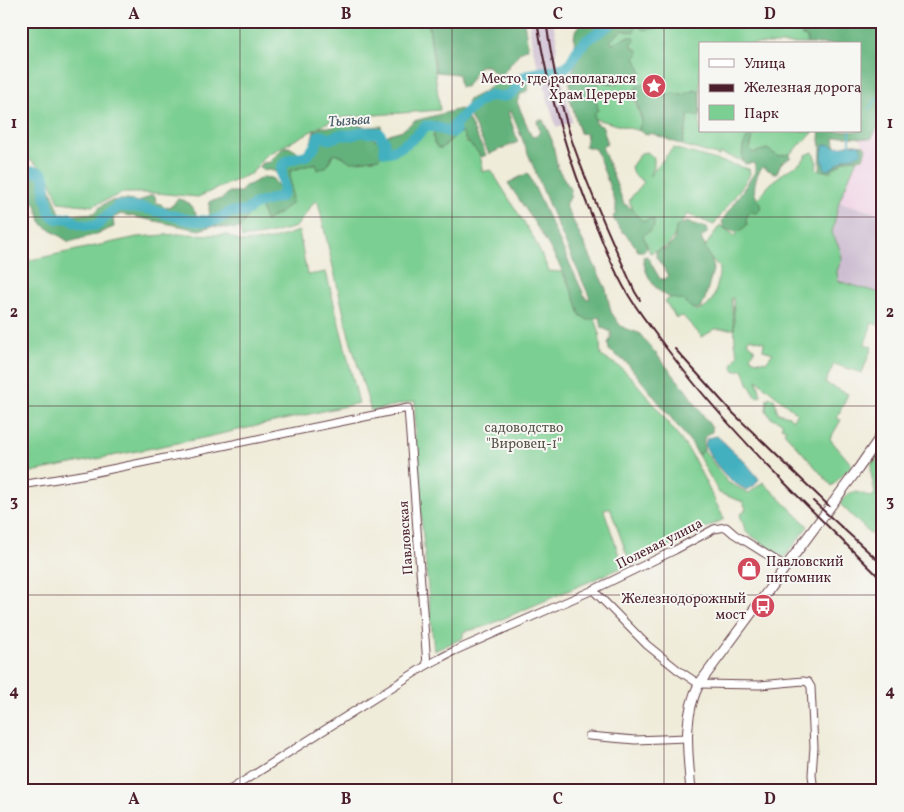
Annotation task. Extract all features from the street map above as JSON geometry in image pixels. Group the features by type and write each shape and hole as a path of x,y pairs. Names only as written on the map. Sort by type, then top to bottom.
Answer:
{"main road":[{"path":"691,791 687,738 690,706 699,684 786,566 879,447 883,432"}],"street":[{"name":"Павловская","path":"21,485 87,474 408,408 427,665"},
{"name":"Полевая улица","path":"593,590 720,526 726,527 734,534 786,566"},
{"path":"228,791 427,665 593,590 647,645 699,684 760,685 808,682 812,687 814,746 812,775 814,791"},
{"path":"589,736 635,740 687,738"}],"shaded area":[{"path":"529,21 553,21 557,41 556,56 572,122 556,127 532,46"},
{"path":"876,128 883,128 883,215 839,202 857,159 863,160 866,150 859,136"},
{"path":"839,202 883,215 883,294 838,281 837,271 842,259 832,233"}],"green space":[{"path":"21,21 428,21 440,110 336,118 265,156 252,173 198,197 156,193 123,193 92,206 59,202 47,172 21,153"},
{"path":"428,21 524,21 528,48 520,52 502,75 492,72 488,66 479,66 466,87 460,87 458,74 436,72"},
{"path":"583,21 690,21 644,30 636,25 634,32 622,30 610,41 612,44 627,37 634,37 635,41 632,43 632,47 638,50 638,55 635,57 642,73 635,78 619,81 618,84 601,82 597,85 597,90 591,94 597,103 598,110 594,114 596,123 603,127 607,144 602,147 624,204 644,221 654,220 654,227 643,235 647,248 644,251 638,251 615,222 613,217 616,213 616,205 599,157 595,149 585,146 587,134 580,133 570,99 570,76 577,62 575,32"},
{"path":"690,21 837,21 830,30 811,27 807,37 808,42 699,42 699,132 814,132 790,154 778,157 767,149 753,153 750,149 753,135 743,146 743,161 720,153 719,156 682,145 695,90 683,95 672,93 665,97 661,95 659,84 655,82 633,95 642,121 639,128 640,131 595,119 591,94 597,90 597,85 601,82 617,84 618,81 635,78 635,57 638,50 633,48 627,37 612,45 610,41 622,30 629,32 636,25 644,30"},
{"path":"837,21 883,21 883,127 878,127 871,139 842,136 834,138 835,145 841,150 854,144 864,145 866,149 863,158 845,160 829,172 820,170 821,148 819,132 862,132 862,42 807,42 807,37 802,36 801,33 805,28 811,27 830,30"},
{"path":"526,74 529,81 528,90 520,95 517,102 531,135 533,137 537,136 540,131 537,122 538,120 543,120 552,140 558,169 571,190 570,198 565,204 606,289 611,312 620,325 639,333 685,389 712,428 712,432 704,438 704,450 698,455 692,444 627,363 609,350 608,343 611,338 611,332 602,328 600,317 588,320 580,315 568,281 559,264 508,183 528,173 586,299 590,298 550,208 511,111 508,112 518,142 489,154 466,109 468,100 485,91 495,82 504,83"},
{"path":"655,82 659,84 661,95 665,97 672,93 683,95 695,90 699,92 699,116 689,114 682,145 651,133 648,135 640,131 639,128 642,121 634,90 637,86"},
{"path":"460,109 465,113 486,155 482,157 468,142 463,133 458,133 442,148 438,148 433,139 439,124 436,121 417,136 387,150 379,158 351,162 334,153 326,167 318,170 316,163 290,171 292,203 265,221 260,204 254,205 240,228 235,229 212,226 199,230 121,214 113,218 114,227 69,242 42,224 36,205 21,191 21,161 45,174 61,216 95,213 104,204 115,200 139,202 151,195 155,196 156,203 161,204 165,208 173,205 177,199 185,201 191,206 200,221 205,221 210,218 210,201 222,199 229,192 241,192 245,186 263,177 272,178 279,187 283,187 284,180 277,173 270,170 263,171 259,167 263,163 270,162 284,147 289,147 302,153 308,152 314,147 311,143 314,131 322,127 332,127 342,122 368,127 382,126 381,130 374,136 374,139 378,140 403,130 414,121"},
{"name":"садоводство \"Вировец-1\"","path":"436,120 439,124 433,135 434,143 442,148 458,133 463,133 466,142 479,154 482,172 491,170 533,237 549,271 562,272 575,297 580,315 588,320 595,318 599,331 601,356 620,367 633,379 661,413 692,455 724,519 631,566 610,508 604,510 623,567 484,627 463,632 463,638 434,651 415,453 415,401 371,411 349,336 318,202 315,201 296,227 242,238 240,228 254,205 260,204 265,221 278,214 290,171 316,163 318,169 326,166 334,153 351,162 379,158 387,150 417,136"},
{"path":"750,132 753,135 750,149 753,153 767,149 778,156 790,154 790,158 781,163 777,173 763,167 761,169 756,179 755,191 761,209 757,213 750,212 746,218 747,225 741,230 734,232 724,228 722,221 755,172 755,164 745,164 742,156 743,148"},
{"path":"673,148 749,169 750,173 714,225 687,214 668,246 650,253 629,200 644,182 633,174 631,167 641,153 647,152 654,158 654,167 649,176"},
{"path":"813,152 817,163 816,169 829,172 845,160 857,159 839,202 832,233 840,249 842,259 837,271 838,281 883,294 883,326 872,323 865,344 872,347 862,373 834,364 825,383 848,394 837,418 841,420 830,439 852,465 832,486 784,432 786,429 781,427 783,423 770,417 766,410 767,399 770,397 774,398 778,413 789,416 792,420 797,413 757,380 761,396 756,397 743,369 734,370 732,365 738,355 735,343 733,298 731,298 734,329 715,329 702,337 683,316 676,318 665,301 680,293 696,311 708,305 715,294 720,267 702,251 720,225 735,236 756,202 774,180 799,163 806,155","holes":["750,338 764,342 763,350 773,353 766,362 753,360 750,356 754,352 754,348 747,342"]},
{"path":"687,222 707,228 708,232 701,238 714,266 705,299 699,309 693,309 682,300 666,296 650,280 644,265 643,257 647,256 660,279 665,279 669,276 656,257 656,251 666,249 674,241 676,227"},
{"path":"299,231 307,275 326,272 359,403 203,438 21,474 21,262 137,237 178,234 227,235 241,242 270,240"},
{"path":"704,450 727,482 749,493 763,482 808,526 784,558 746,532 740,515 746,509 743,502 719,493 698,455"},
{"path":"878,454 883,454 883,546 840,504 847,495 853,492 871,497 875,494 871,473 872,461 876,462"}],"water":[{"path":"828,144 837,147 851,144 860,145 862,153 845,158 829,170 825,169 822,151 824,145"},
{"path":"717,436 746,463 759,479 754,486 747,490 733,482 717,466 705,446 707,438"}],"waterway":[{"name":"Тызьва","path":"21,176 27,176 32,171 43,175 50,214 58,219 70,218 82,225 97,225 118,206 145,208 189,220 208,221 218,219 231,212 244,212 256,204 280,197 284,189 281,172 284,164 288,160 302,157 311,152 319,136 329,139 340,135 352,135 361,132 379,133 384,141 385,152 401,146 426,126 453,132 455,130 453,126 480,101 492,95 499,97 509,95 515,90 520,80 529,75 566,67 586,41 614,21"},
{"path":"869,109 883,95"},
{"path":"850,132 850,144"}],"railway":[{"path":"537,21 553,100 568,152 604,245 629,296 691,380 743,440 883,581"},
{"path":"546,21 557,83 573,144 602,219 640,300"},
{"path":"675,349 732,412 829,506"},
{"path":"813,501 883,565"}],"place":[{"name":"Место, где располагался Храм Цереры","path":"654,86"},
{"name":"Павловский питомник","path":"749,569"},
{"name":"Железнодорожный мост","path":"763,606"}]}
